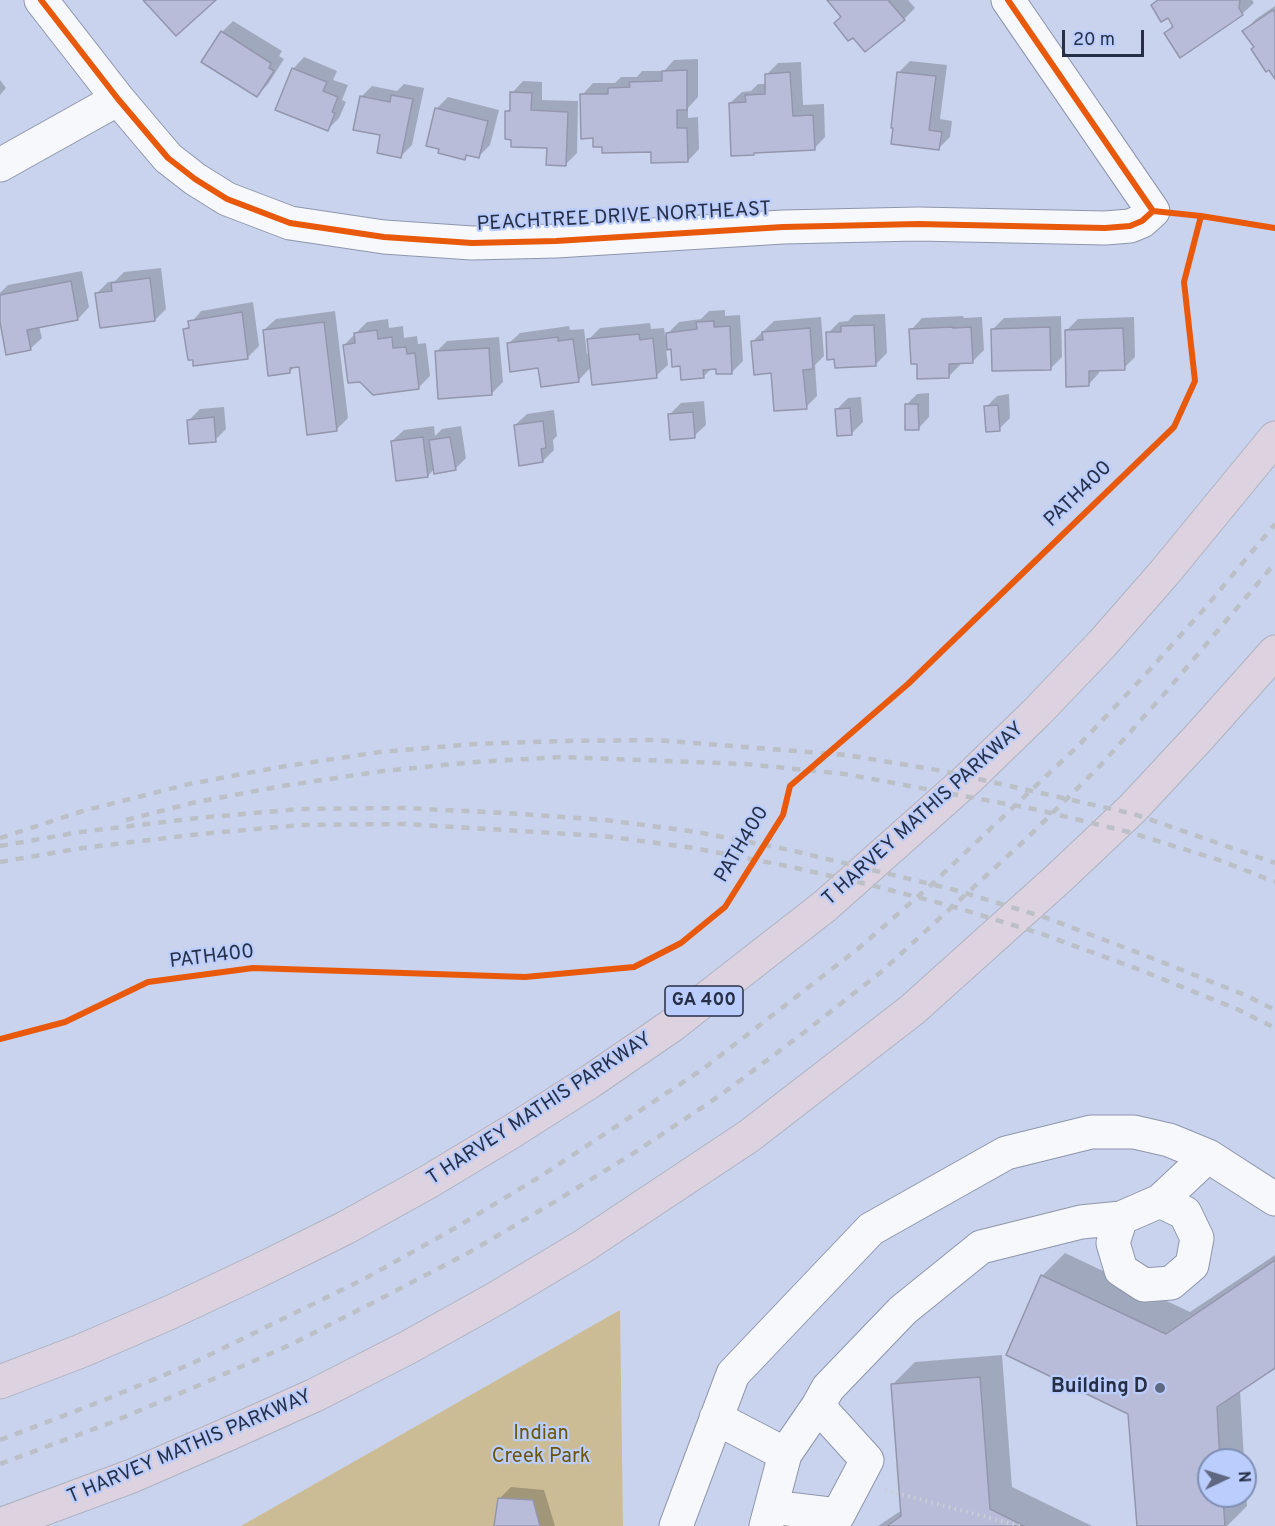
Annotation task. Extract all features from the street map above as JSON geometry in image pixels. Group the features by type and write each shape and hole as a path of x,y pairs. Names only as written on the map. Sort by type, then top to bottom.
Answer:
{"highway":[{"name":"T HARVEY MATHIS PARKWAY","path":"0,1382 81,1351 171,1312 345,1228 511,1132 671,1026 825,906 969,778 1037,712 1165,573 1275,438"},
{"name":"T HARVEY MATHIS PARKWAY","path":"0,1525 132,1476 226,1436 315,1395 407,1348 582,1247 730,1149 835,1072 912,1010 1060,877 1133,808 1275,652"}],"street":[{"name":"PEACHTREE DRIVE NORTHEAST","path":"41,0 118,99 168,158 195,179 227,199 290,223 384,237 496,242 568,241 794,227 918,224 1104,228 1130,226 1142,221 1153,211 1008,0"},
{"path":"0,165 118,99"},
{"path":"676,1526 733,1374 871,1229 1006,1153 1091,1132 1134,1132 1169,1140 1208,1156 1275,1199"},
{"path":"818,1406 867,1460 838,1515 769,1517 785,1454 828,1388 903,1310 981,1247 1081,1222 1121,1218 1160,1201 1208,1156"},
{"path":"1121,1218 1113,1244 1121,1270 1144,1285 1171,1283 1192,1265 1197,1238 1185,1213 1160,1201"},
{"path":"716,1418 785,1454"}],"path":[{"path":"856,1482 1020,1526"}],"green space":[{"name":"Indian Creek Park","path":"620,1310 623,1526 241,1526"}],"building":[{"path":"143,0 216,0 176,36"},
{"path":"827,0 888,0 905,20 865,52 853,38 848,41 834,23 841,17"},
{"path":"1158,0 1240,0 1239,8 1243,15 1180,58 1164,33 1173,27 1168,18 1161,22 1151,5"},
{"path":"1273,10 1275,13 1275,79 1269,70 1266,72 1251,49 1254,47 1242,31"},
{"path":"221,31 271,63 269,68 274,71 257,97 201,62"},
{"path":"292,68 327,82 323,91 338,97 328,131 275,110"},
{"path":"687,70 687,110 677,110 677,128 687,128 688,162 651,163 651,152 602,153 602,147 593,147 593,138 581,139 580,94 608,94 608,88 630,87 629,82 662,81 662,71"},
{"path":"790,72 793,116 813,115 815,150 731,156 729,103 746,102 745,95 765,94 765,74"},
{"path":"897,72 936,76 929,130 942,132 939,150 891,144"},
{"path":"510,92 532,93 531,110 568,112 566,166 546,165 547,148 511,147 511,140 505,139 505,111 510,111"},
{"path":"391,95 413,99 401,158 377,153 380,135 353,130 360,96 390,102"},
{"path":"435,108 488,121 479,158 466,155 465,160 438,153 439,149 426,146"},
{"path":"150,278 155,321 100,328 95,293 112,291 111,283"},
{"path":"71,281 78,320 27,330 31,350 6,355 0,322 0,295"},
{"path":"242,312 248,359 193,366 193,360 188,360 183,329 189,328 188,321"},
{"path":"714,321 714,327 730,326 732,374 716,374 716,369 703,370 704,378 681,380 680,366 672,367 671,349 667,350 666,333 697,329 696,322"},
{"path":"324,322 337,431 307,435 299,367 290,368 290,373 268,376 263,330"},
{"path":"874,325 876,366 835,368 834,359 827,360 826,332 841,332 841,326"},
{"path":"971,327 973,363 949,364 949,378 917,379 917,364 911,364 909,329"},
{"path":"1050,327 1051,370 992,371 991,329"},
{"path":"810,328 813,369 803,370 807,409 774,411 771,373 754,375 751,341 763,340 762,332"},
{"path":"1123,328 1125,370 1089,371 1089,386 1066,387 1065,330"},
{"path":"377,330 378,339 392,337 393,348 406,347 407,354 415,353 419,389 373,395 360,382 348,383 343,345 355,343 354,333"},
{"path":"639,334 640,340 653,338 657,378 592,385 587,339"},
{"path":"558,337 558,341 573,339 579,382 541,387 538,368 510,372 507,343"},
{"path":"489,348 492,395 438,399 435,351"},
{"path":"905,404 918,404 919,430 905,430"},
{"path":"998,405 1000,431 986,432 984,406"},
{"path":"850,408 852,435 837,436 835,409"},
{"path":"693,412 695,438 670,440 668,414"},
{"path":"214,417 216,442 189,444 187,420"},
{"path":"543,421 546,448 541,449 543,462 519,466 514,425"},
{"path":"423,437 428,477 396,481 391,441"},
{"path":"450,437 456,470 434,474 429,440"},
{"name":"Building D","path":"1275,1260 1275,1368 1217,1407 1219,1448 1197,1448 1197,1508 1224,1508 1225,1526 1137,1526 1128,1414 1006,1355 1041,1275 1166,1334"},
{"path":"980,1377 990,1509 1024,1526 887,1526 901,1516 891,1384"},
{"path":"498,1498 533,1500 540,1526 494,1526"}],"railway":[{"path":"0,1440 193,1363 366,1278 541,1176 703,1069 859,948 931,885 1079,745 1205,608 1275,524"},
{"path":"0,1464 110,1423 202,1384 292,1344 378,1300 468,1253 556,1201 637,1151 722,1094 881,972 1024,841 1099,767 1275,563"},
{"path":"0,838 83,811 189,784 380,752 474,744 655,740 847,755 943,771 1134,814 1275,863"},
{"path":"126,820 192,803 282,786 383,771 475,762 561,757 746,764 845,774 1034,809 1129,832 1219,860 1275,882"},
{"path":"0,846 80,832 300,809 404,808 606,820 697,832 790,850 955,890 1047,918 1245,995 1275,1010"},
{"path":"0,862 82,848 301,825 404,824 604,836 694,848 787,866 951,906 1042,934 1138,969 1239,1010 1275,1028"}],"cycle path":[{"path":"41,0 118,99 168,158 195,179 227,199 290,223 384,237 472,243 556,241 783,227 918,224 1105,228 1130,226 1142,221 1153,211"},
{"path":"1008,0 1153,211"},
{"path":"1153,211 1275,228"},
{"name":"PATH400","path":"0,1039 65,1022 148,982 253,968 525,977 634,967 681,943 725,907 783,815 790,786 908,684 1174,427 1195,381 1184,282 1201,216"}],"place":[{"name":"Building D","path":"1160,1388"}]}
